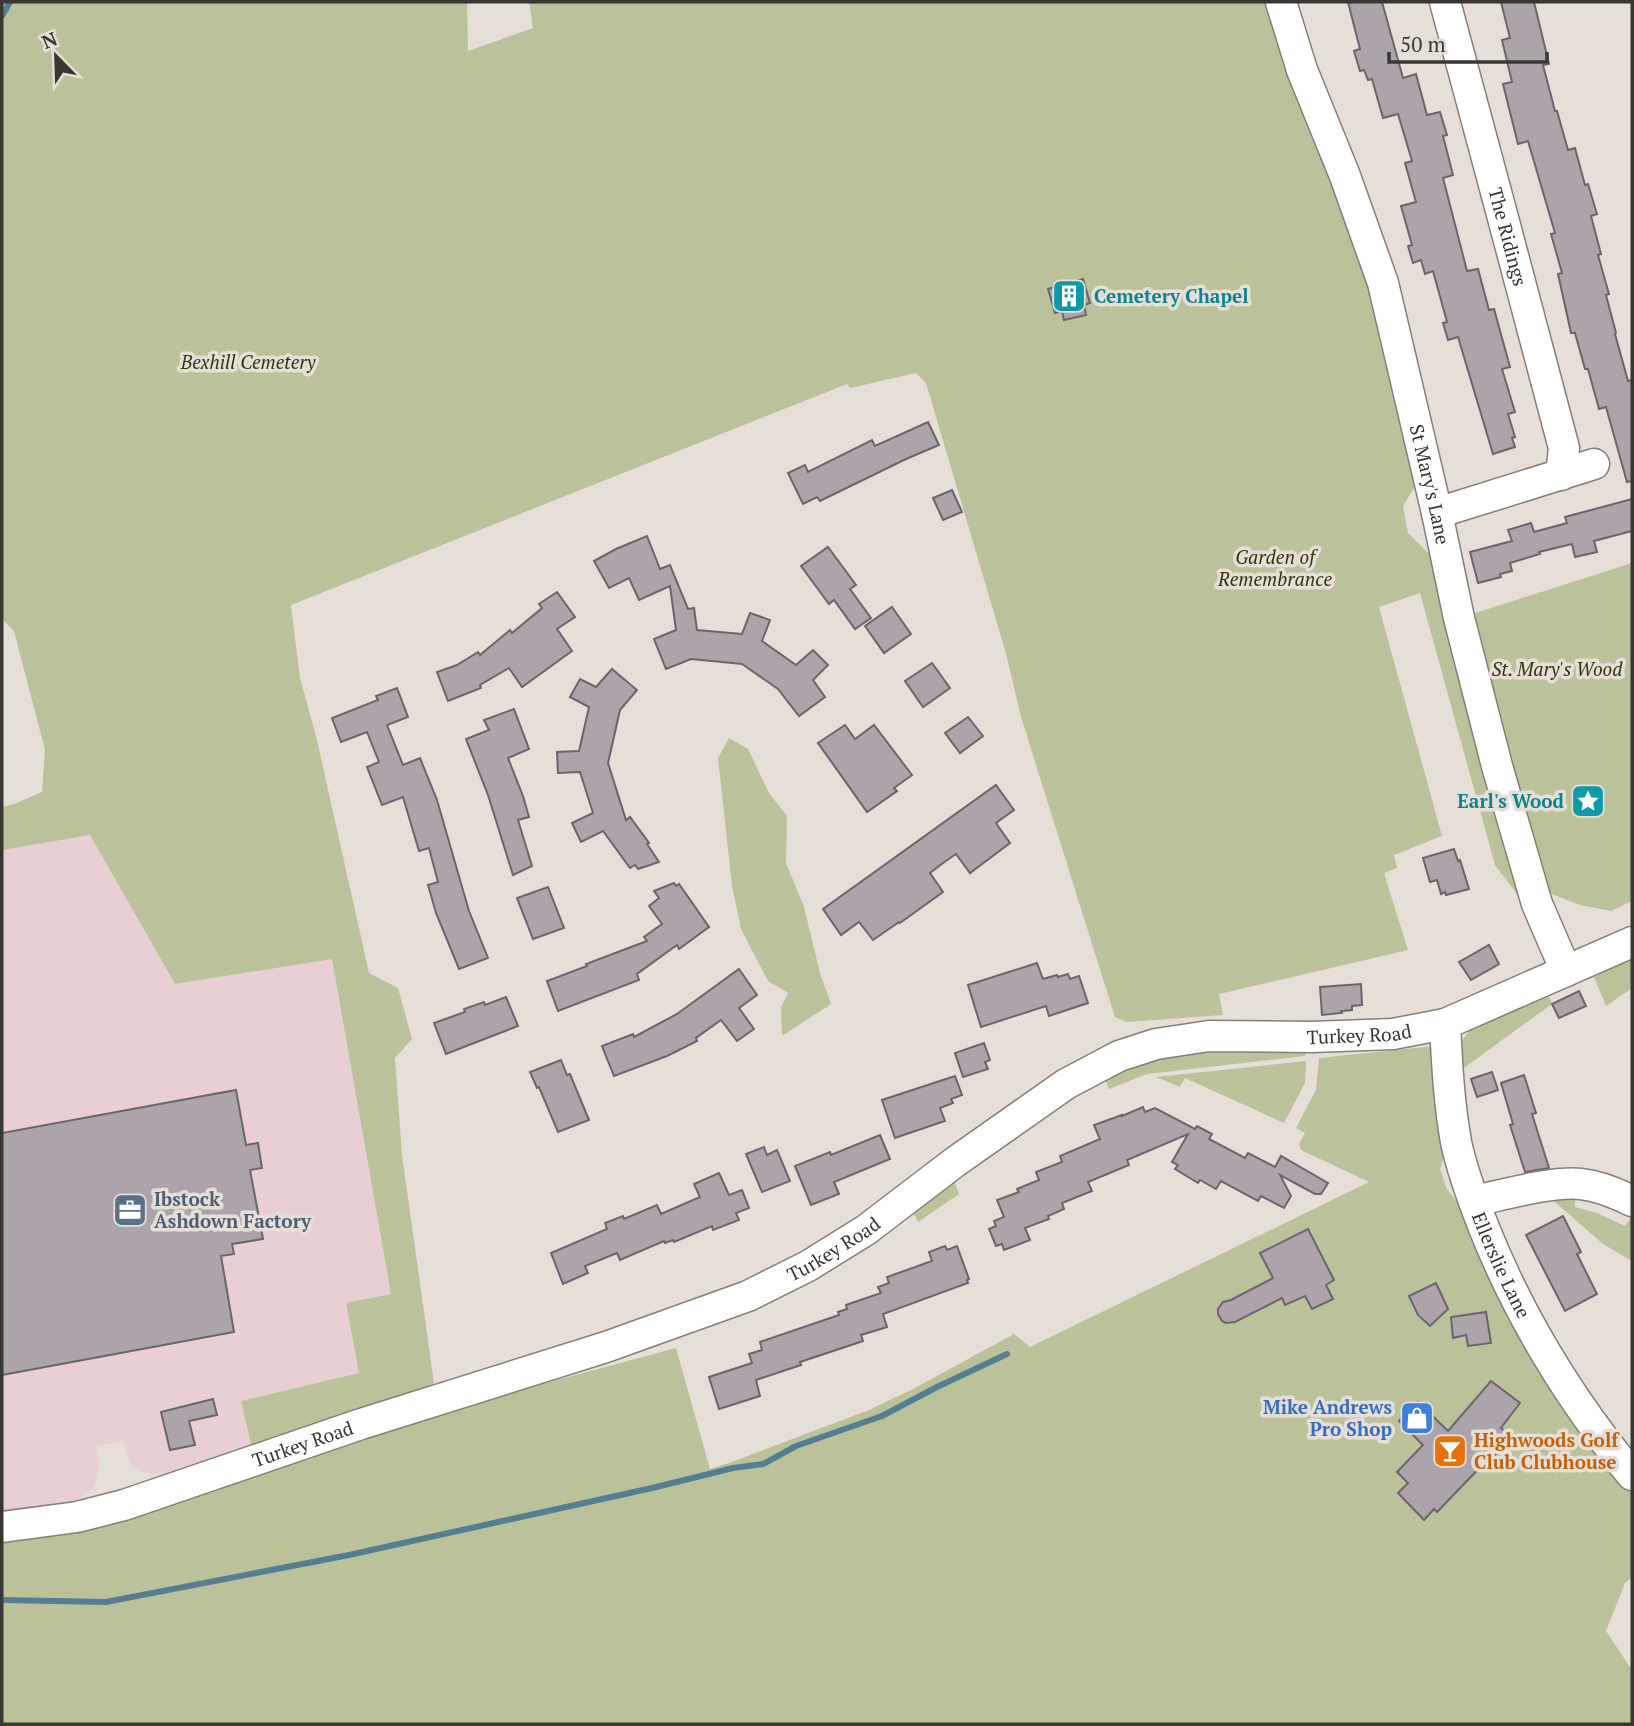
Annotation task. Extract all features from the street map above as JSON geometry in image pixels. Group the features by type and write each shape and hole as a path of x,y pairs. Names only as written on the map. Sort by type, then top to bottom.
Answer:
{"street":[{"name":"St Mary's Lane","path":"1281,2 1302,70 1345,176 1382,283 1459,618 1497,766 1537,904 1566,971"},
{"name":"The Ridings","path":"1445,2 1564,448 1561,475"},
{"path":"1437,513 1594,464"},
{"name":"Turkey Road","path":"2,1527 77,1517 124,1505 361,1424 606,1347 748,1296 808,1266 866,1230 955,1162 1066,1084 1119,1056 1156,1044 1209,1036 1312,1037 1393,1034 1445,1024 1632,942"},
{"name":"Ellerslie Lane","path":"1445,1024 1456,1141 1474,1201 1501,1270 1542,1347 1632,1475"},
{"path":"1474,1201 1556,1185 1580,1184 1609,1190 1632,1201"}],"shaded area":[{"path":"90,835 175,984 332,958 391,1294 346,1303 359,1373 242,1401 252,1448 167,1475 143,1473 129,1461 123,1440 96,1447 99,1468 95,1485 72,1504 2,1517 2,850"}],"green space":[{"name":"Bexhill Cemetery","path":"2,2 467,2 468,51 533,28 529,2 1271,2 1374,290 1420,478 1403,506 1408,533 1439,564 1530,916 1495,865 1420,593 1379,607 1442,836 1394,855 1397,868 1384,873 1408,950 1219,994 1223,1015 1126,1022 1115,1017 1021,717 1007,657 926,383 916,373 850,388 847,384 291,605 300,678 317,740 369,973 398,988 412,1039 395,1058 402,1155 434,1383 400,1400 252,1448 241,1401 359,1373 346,1303 391,1294 332,959 175,984 90,835 2,850 2,807 42,792 45,750 14,631 2,619"},
{"name":"St. Mary's Wood","path":"1632,563 1632,901 1611,911 1580,905 1544,891 1466,616"},
{"path":"729,738 748,749 769,793 787,816 786,863 804,907 820,973 831,1004 782,1036 781,1008 788,993 768,981 741,929 732,886 718,758"},
{"path":"1632,959 1632,988 1606,1006 1594,977"},
{"path":"1549,997 1552,1004 1461,1070 1456,1053 1471,1029 1528,999"},
{"path":"1211,1045 1306,1051 1305,1056 1147,1074 1109,1089 1103,1074 1141,1058"},
{"path":"1435,1046 1448,1143 1440,1169 1447,1189 1475,1224 1632,1486 1632,1577 1625,1583 1606,1631 1632,1670 1632,1724 2,1724 2,1536 676,1348 710,1469 732,1462 869,1410 1014,1334 1030,1347 1369,1182 1301,1150 1299,1144 1305,1133 1296,1128 1316,1090 1319,1058"},
{"path":"1306,1061 1305,1083 1284,1123 1185,1078 1180,1087 1156,1077"},
{"path":"952,1175 959,1194 918,1222 910,1206"},
{"path":"1576,1192 1575,1207 1597,1213 1625,1226 1632,1216 1632,1261 1603,1244 1547,1195"}],"building":[{"path":"1348,2 1382,2 1403,78 1416,74 1427,115 1440,112 1447,135 1443,136 1453,175 1443,178 1467,271 1478,269 1489,310 1494,309 1510,367 1502,369 1515,412 1508,414 1515,447 1493,454 1458,337 1448,340 1443,323 1447,322 1433,271 1425,274 1421,260 1413,263 1408,246 1412,245 1401,206 1416,202 1405,163 1412,161 1398,114 1383,118 1372,79 1368,80 1364,70 1360,71 1354,51 1360,49"},
{"path":"1501,2 1534,2 1549,64 1543,65 1555,111 1568,150 1575,148 1585,185 1588,184 1597,214 1591,216 1609,294 1606,295 1628,381 1632,380 1632,481 1627,482 1606,407 1599,409 1575,333 1571,333 1558,274 1562,273 1551,234 1555,233 1528,141 1518,144 1503,84 1512,82 1502,40 1510,38"},
{"name":"Cemetery Chapel","path":"1083,279 1090,303 1084,305 1086,315 1064,320 1062,311 1055,313 1048,289"},
{"path":"928,422 939,445 820,501 817,497 803,504 788,473 805,465 808,472 872,440 875,446"},
{"path":"952,490 962,512 943,520 933,498"},
{"path":"1632,499 1632,531 1594,541 1597,552 1575,557 1572,544 1539,552 1540,554 1510,563 1512,571 1500,574 1501,577 1478,583 1470,552 1512,541 1508,530 1531,523 1534,532 1567,523 1565,517"},
{"path":"647,536 660,569 670,565 688,609 694,608 697,630 742,634 750,613 770,620 762,641 796,665 813,650 828,665 813,680 825,697 799,716 778,689 742,664 691,659 666,669 654,639 676,630 670,586 639,600 629,578 609,588 594,561"},
{"path":"828,547 856,585 850,589 871,618 855,629 834,600 829,604 801,566"},
{"path":"557,592 575,617 557,629 572,651 522,687 509,668 480,685 481,688 448,701 437,672 457,665 478,652 480,655 510,630 512,633 542,608 539,604"},
{"path":"892,607 911,634 884,653 865,626"},
{"path":"932,663 950,688 923,707 905,681"},
{"path":"612,669 637,690 620,710 608,763 626,820 630,817 659,862 638,869 635,865 630,868 603,831 581,842 572,823 593,813 580,772 558,773 557,752 579,751 589,707 570,697 580,679 596,687"},
{"path":"397,688 408,717 387,725 403,765 420,758 437,800 469,911 488,958 459,969 436,913 428,885 438,882 429,848 419,851 403,797 382,805 367,767 379,762 367,732 341,742 332,718 378,700 376,696"},
{"path":"514,709 529,749 508,758 529,817 518,820 532,866 513,875 488,795 466,739 489,730 484,720"},
{"path":"968,717 983,736 960,753 945,733"},
{"path":"845,725 855,739 874,725 912,775 894,788 897,791 867,812 818,743"},
{"path":"996,785 1014,810 996,823 1010,843 970,873 956,854 943,863 930,873 943,892 873,940 859,922 841,935 823,909"},
{"path":"1454,849 1469,889 1441,894 1437,880 1430,882 1423,858"},
{"path":"674,883 676,886 679,884 709,927 679,949 677,945 637,974 639,980 558,1011 547,981 647,941 644,937 662,924 649,906 659,898 654,891"},
{"path":"548,887 564,928 533,939 517,898"},
{"path":"1489,945 1499,964 1471,980 1459,962"},
{"path":"1037,963 1043,979 1068,974 1070,979 1079,976 1088,1003 1049,1016 1046,1006 981,1027 968,985"},
{"path":"739,969 757,995 739,1008 754,1029 737,1041 721,1020 696,1038 697,1041 667,1056 614,1076 602,1046 633,1034 634,1037 677,1014"},
{"path":"1361,984 1362,1005 1352,1006 1352,1010 1341,1011 1342,1013 1322,1015 1320,987"},
{"path":"1579,991 1586,1006 1559,1018 1552,1004"},
{"path":"506,997 518,1026 446,1054 434,1023 465,1012 464,1009"},
{"path":"984,1043 990,1060 985,1062 988,1069 963,1077 955,1053"},
{"path":"561,1060 567,1075 570,1074 589,1120 558,1132 530,1072"},
{"path":"1492,1072 1498,1090 1477,1097 1471,1079"},
{"path":"1524,1075 1536,1113 1532,1114 1549,1168 1525,1172 1510,1125 1513,1124 1501,1083"},
{"path":"955,1076 962,1095 951,1099 953,1103 940,1108 945,1121 895,1138 882,1100"},
{"name":"Ibstock Ashdown Factory","path":"236,1090 246,1145 258,1143 262,1168 250,1170 263,1239 232,1244 234,1254 221,1256 234,1332 2,1375 2,1133"},
{"path":"1143,1107 1145,1112 1155,1108 1195,1129 1197,1126 1212,1134 1209,1139 1245,1158 1248,1153 1275,1167 1281,1156 1328,1183 1321,1194 1315,1194 1280,1175 1291,1196 1284,1208 1261,1196 1258,1201 1221,1181 1216,1189 1200,1180 1198,1183 1175,1169 1178,1165 1172,1162 1188,1134 1127,1160 1129,1165 1088,1182 1092,1191 1062,1203 1064,1209 1048,1216 1049,1219 1025,1228 1030,1240 1004,1250 1002,1244 996,1246 989,1229 996,1226 994,1221 1004,1217 997,1200 1019,1192 1017,1189 1039,1180 1036,1172 1062,1162 1060,1156 1100,1139 1094,1125"},
{"path":"880,1135 890,1159 834,1182 839,1194 811,1205 795,1166"},
{"path":"764,1147 767,1155 777,1150 790,1181 762,1192 746,1154"},
{"path":"719,1173 729,1195 742,1190 749,1208 736,1213 739,1220 713,1230 712,1226 674,1242 664,1241 620,1260 617,1253 585,1266 588,1273 563,1284 551,1253 607,1229 605,1223 623,1216 624,1219 657,1205 661,1214 700,1197 694,1184"},
{"path":"1563,1216 1581,1252 1577,1254 1597,1294 1565,1311 1526,1235"},
{"path":"1308,1229 1334,1280 1326,1285 1333,1299 1312,1309 1305,1296 1285,1305 1282,1298 1235,1322 1222,1321 1218,1309 1223,1302 1273,1278 1260,1253"},
{"path":"945,1246 947,1250 957,1246 968,1283 883,1314 887,1327 861,1335 863,1341 756,1380 760,1396 719,1409 709,1377 752,1363 749,1354 762,1350 760,1342 839,1315 838,1312 847,1309 846,1305 881,1293 878,1287 889,1283 887,1277 932,1261 929,1252"},
{"path":"1436,1283 1448,1309 1430,1326 1418,1315 1409,1296"},
{"path":"1486,1312 1491,1343 1468,1346 1466,1335 1453,1338 1451,1317"},
{"name":"Highwoods Golf Club Clubhouse","path":"1491,1381 1520,1403 1501,1428 1511,1437 1437,1512 1434,1509 1424,1520 1398,1493 1408,1483 1397,1472 1423,1445 1399,1421 1418,1402 1448,1431"},
{"path":"213,1399 217,1415 189,1421 195,1445 170,1450 161,1412"}],"waterway":[{"path":"2,16 10,2"},
{"path":"2,1600 106,1602 349,1555 733,1468 763,1464 796,1446 882,1416 1007,1354"}],"place":[{"name":"Cemetery Chapel","path":"1069,296"},
{"name":"Earl's Wood","path":"1588,801"},
{"name":"Ibstock Ashdown Factory","path":"130,1210"},
{"name":"Mike Andrews Pro Shop","path":"1417,1418"},
{"name":"Highwoods Golf Club Clubhouse","path":"1450,1451"}],"park label":[{"name":"Garden of Remembrance","path":"1275,568"}]}
